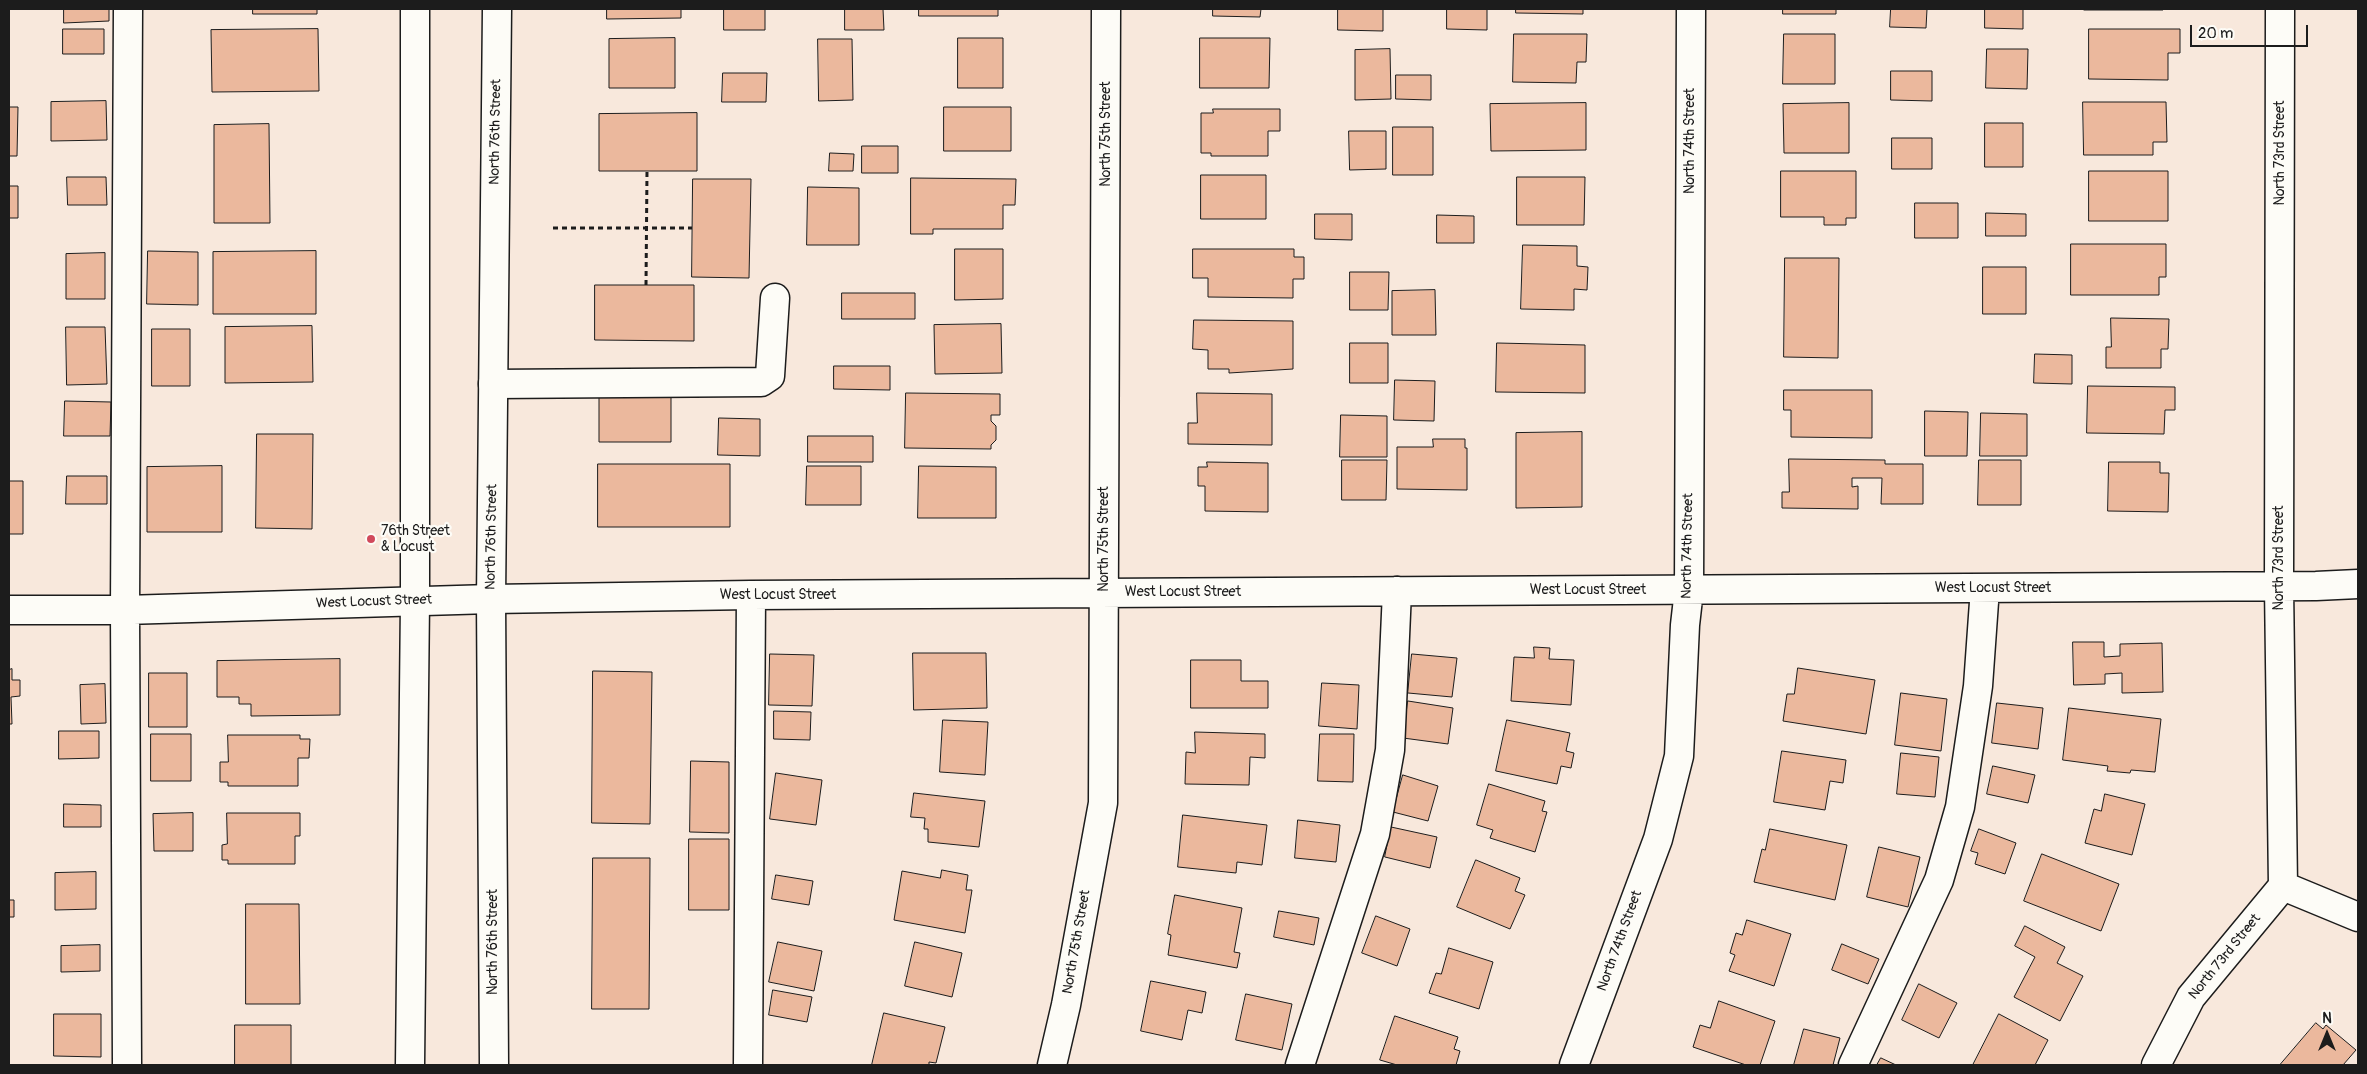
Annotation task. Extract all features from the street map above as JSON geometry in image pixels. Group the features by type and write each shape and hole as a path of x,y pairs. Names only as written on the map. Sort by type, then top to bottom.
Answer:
{"street":[{"path":"127,1065 125,610 128,9"},
{"path":"410,1065 415,601 415,9"},
{"name":"North 76th Street","path":"494,1065 491,599 497,9"},
{"name":"North 75th Street","path":"1052,1065 1066,1005 1103,803 1106,9"},
{"name":"North 74th Street","path":"1574,1065 1658,839 1679,756 1685,625 1689,590 1691,9"},
{"name":"North 73rd Street","path":"2156,1065 2191,997 2283,886 2279,586 2280,9"},
{"path":"493,384 761,382 770,376 775,298"},
{"name":"West Locust Street","path":"9,610 125,610 491,599 751,595 2358,584"},
{"path":"1852,1065 1939,880 1957,816 1978,686 1985,588"},
{"path":"1300,1065 1375,834 1390,750 1398,591"},
{"path":"748,1065 751,595"},
{"path":"2283,886 2358,917"}],"path":[{"path":"646,285 647,171"},
{"path":"553,228 692,228"}],"building":[{"path":"64,9 109,9 109,21 64,23"},
{"path":"253,9 317,9 317,14 253,14"},
{"path":"607,9 681,9 681,18 607,19"},
{"path":"724,9 765,9 765,30 724,30"},
{"path":"845,9 883,9 884,30 845,30"},
{"path":"919,9 998,9 998,16 919,16"},
{"path":"1213,9 1261,9 1260,17 1213,16"},
{"path":"1338,9 1383,9 1383,31 1338,30"},
{"path":"1447,9 1487,9 1487,30 1447,29"},
{"path":"1516,9 1583,9 1583,14 1516,13"},
{"path":"1783,9 1836,9 1836,14 1783,14"},
{"path":"1891,9 1927,9 1926,28 1890,27"},
{"path":"1985,9 2023,9 2023,29 1985,28"},
{"path":"2163,9 2163,10 2084,10"},
{"path":"63,29 104,29 104,54 63,54"},
{"path":"318,29 319,91 212,92 211,30"},
{"path":"2089,29 2180,29 2180,53 2168,53 2168,80 2089,79"},
{"path":"1514,34 1587,34 1586,62 1577,62 1576,83 1513,82"},
{"path":"1784,34 1835,34 1835,84 1783,84"},
{"path":"675,38 675,88 609,88 609,39"},
{"path":"958,38 1003,38 1003,88 958,88"},
{"path":"1200,38 1270,38 1269,88 1200,88"},
{"path":"818,39 852,39 853,100 819,101"},
{"path":"1390,49 1391,99 1355,100 1355,50"},
{"path":"1987,49 2028,49 2027,89 1986,88"},
{"path":"1891,71 1932,71 1932,101 1891,100"},
{"path":"723,73 767,73 766,102 722,102"},
{"path":"1396,75 1431,75 1431,100 1396,99"},
{"path":"106,101 107,140 51,141 51,102"},
{"path":"2083,102 2166,102 2167,142 2153,142 2153,155 2084,155"},
{"path":"1586,103 1586,150 1491,151 1490,104"},
{"path":"1849,103 1849,153 1784,153 1783,104"},
{"path":"9,107 18,107 17,156 9,156"},
{"path":"944,107 1011,107 1011,151 944,151"},
{"path":"1213,109 1280,109 1280,131 1268,131 1268,156 1211,156 1211,153 1201,153 1201,113 1213,113"},
{"path":"697,113 697,171 599,171 599,114"},
{"path":"1985,123 2023,123 2023,167 1985,167"},
{"path":"269,124 270,223 214,223 214,125"},
{"path":"1393,127 1433,127 1433,175 1393,175"},
{"path":"1349,131 1386,131 1386,169 1350,170"},
{"path":"1892,138 1932,138 1932,169 1892,169"},
{"path":"862,146 898,146 898,173 862,173"},
{"path":"830,153 854,154 853,171 829,171"},
{"path":"1781,171 1856,171 1856,218 1846,218 1846,225 1824,225 1824,217 1781,217"},
{"path":"2089,171 2168,171 2168,221 2089,221"},
{"path":"1201,175 1266,175 1266,219 1201,219"},
{"path":"67,177 106,177 107,205 68,205"},
{"path":"1517,177 1585,177 1584,225 1517,225"},
{"path":"911,178 1016,179 1015,205 1003,205 1003,229 933,229 933,234 911,234"},
{"path":"693,179 751,179 749,278 692,277"},
{"path":"9,186 18,186 18,218 9,218"},
{"path":"808,187 859,188 859,245 807,245"},
{"path":"1915,203 1958,203 1958,238 1915,238"},
{"path":"1986,213 2026,214 2026,236 1986,236"},
{"path":"1315,214 1352,214 1352,240 1315,239"},
{"path":"1437,215 1474,216 1474,243 1437,243"},
{"path":"2071,244 2166,244 2166,277 2159,277 2159,295 2071,295"},
{"path":"1523,245 1577,246 1577,266 1588,267 1587,290 1574,289 1574,310 1521,309"},
{"path":"955,249 1003,249 1003,299 955,300"},
{"path":"1193,249 1294,249 1294,257 1304,257 1304,279 1293,279 1293,298 1208,297 1208,278 1193,278"},
{"path":"148,251 198,252 198,305 147,304"},
{"path":"316,251 316,314 213,314 213,252"},
{"path":"105,253 105,299 66,299 66,254"},
{"path":"1785,258 1839,258 1838,358 1784,357"},
{"path":"1983,267 2026,267 2026,314 1983,314"},
{"path":"1350,272 1389,272 1388,310 1350,310"},
{"path":"595,285 694,285 694,341 595,340"},
{"path":"1435,290 1436,335 1392,335 1392,291"},
{"path":"842,293 915,293 915,319 842,319"},
{"path":"2111,318 2169,319 2168,349 2161,349 2161,368 2106,368 2106,347 2111,347"},
{"path":"1194,320 1293,321 1293,369 1229,373 1229,369 1208,369 1208,350 1193,349"},
{"path":"1001,324 1002,373 935,374 934,325"},
{"path":"312,326 313,382 225,383 225,327"},
{"path":"66,327 105,327 107,384 67,385"},
{"path":"152,329 190,329 190,386 152,386"},
{"path":"1350,343 1388,343 1388,383 1350,383"},
{"path":"1497,343 1585,345 1585,393 1496,392"},
{"path":"2035,354 2072,355 2072,384 2034,383"},
{"path":"834,366 890,366 890,390 834,389"},
{"path":"1395,380 1435,381 1434,421 1394,420"},
{"path":"2088,386 2175,387 2175,410 2165,410 2164,434 2087,433"},
{"path":"1784,390 1872,390 1872,438 1791,437 1791,410 1784,410"},
{"path":"906,393 1000,394 1000,415 991,415 991,421 996,426 996,440 991,445 991,449 905,448"},
{"path":"1197,393 1272,394 1272,445 1188,444 1188,423 1197,423"},
{"path":"671,394 671,442 599,442 599,395"},
{"path":"65,401 111,402 110,436 64,436"},
{"path":"1925,411 1968,412 1967,456 1925,456"},
{"path":"1981,413 2027,414 2027,456 1980,456"},
{"path":"1341,415 1387,416 1387,457 1340,457"},
{"path":"719,418 760,419 760,456 718,455"},
{"path":"1582,432 1582,507 1516,508 1516,433"},
{"path":"257,434 313,434 312,529 256,528"},
{"path":"808,436 873,436 873,462 808,462"},
{"path":"1433,439 1465,439 1465,448 1467,448 1467,490 1397,489 1397,447 1433,447"},
{"path":"1789,459 1885,460 1885,464 1923,464 1923,504 1881,504 1882,478 1852,478 1852,487 1858,486 1858,509 1782,508 1782,492 1789,492"},
{"path":"1342,460 1387,460 1386,500 1342,500"},
{"path":"1979,460 2021,460 2021,505 1978,505"},
{"path":"1207,462 1268,463 1268,512 1205,511 1205,486 1198,486 1198,467 1207,467"},
{"path":"2109,462 2160,462 2160,473 2169,473 2168,512 2108,511"},
{"path":"598,464 730,464 730,527 598,527"},
{"path":"222,466 222,532 147,532 147,467"},
{"path":"807,466 861,466 861,505 806,505"},
{"path":"919,466 996,467 996,518 918,518"},
{"path":"67,476 107,476 107,504 66,504"},
{"path":"9,481 23,481 23,534 9,534"},
{"path":"2073,642 2104,642 2104,657 2120,656 2120,644 2162,643 2163,692 2122,693 2122,673 2105,674 2105,684 2074,685"},
{"path":"1534,647 1550,648 1549,659 1574,660 1571,705 1511,701 1514,657 1534,658"},
{"path":"913,653 986,653 987,708 914,710"},
{"path":"770,654 814,655 812,706 769,705"},
{"path":"1412,654 1457,658 1452,697 1408,693"},
{"path":"340,659 340,715 251,716 251,704 239,704 239,697 217,697 217,661"},
{"path":"1191,660 1241,660 1241,681 1268,681 1268,708 1191,708"},
{"path":"1798,668 1875,680 1866,734 1783,721 1787,694 1794,694"},
{"path":"12,669 12,680 20,680 20,696 11,697 12,724 9,724 9,670"},
{"path":"593,671 652,672 650,824 592,823"},
{"path":"149,673 187,673 187,727 149,727"},
{"path":"1322,683 1359,685 1357,729 1319,726"},
{"path":"105,684 106,723 81,724 80,685"},
{"path":"1901,693 1947,699 1941,751 1895,745"},
{"path":"1408,701 1453,708 1448,744 1403,738"},
{"path":"1997,703 2043,708 2038,749 1992,743"},
{"path":"2069,708 2161,719 2155,772 2131,770 2130,773 2107,771 2108,766 2063,760"},
{"path":"774,711 811,712 810,740 774,739"},
{"path":"943,720 988,722 985,775 940,772"},
{"path":"1507,720 1570,733 1566,751 1574,753 1571,768 1561,766 1557,784 1496,771"},
{"path":"59,731 99,731 99,758 59,759"},
{"path":"1195,732 1265,734 1265,758 1250,757 1249,785 1185,784 1186,752 1195,753"},
{"path":"151,734 191,734 191,781 151,781"},
{"path":"1320,734 1354,734 1353,782 1318,781"},
{"path":"228,735 300,735 300,739 310,739 309,758 298,758 298,786 228,786 228,782 220,782 220,762 228,762"},
{"path":"1782,751 1846,760 1843,783 1830,781 1825,810 1774,802"},
{"path":"1901,753 1939,757 1935,797 1897,794"},
{"path":"691,761 729,762 729,833 690,832"},
{"path":"1993,766 2035,775 2028,803 1987,794"},
{"path":"776,773 822,780 816,825 770,819"},
{"path":"1403,775 1438,786 1428,821 1393,812"},
{"path":"1489,784 1545,801 1542,811 1547,812 1535,852 1490,838 1493,830 1477,825"},
{"path":"914,793 985,801 979,847 928,842 928,829 924,829 925,818 911,817"},
{"path":"2105,794 2145,804 2132,855 2085,843 2094,809 2101,811"},
{"path":"64,804 101,805 101,827 64,827"},
{"path":"193,813 193,851 154,851 153,814"},
{"path":"227,813 300,813 300,836 295,836 295,864 228,864 228,860 222,860 222,845 227,844"},
{"path":"1183,815 1267,825 1262,865 1237,862 1236,873 1178,867"},
{"path":"1298,820 1340,825 1336,862 1295,858"},
{"path":"1391,827 1437,837 1430,868 1385,857"},
{"path":"1770,829 1847,845 1835,900 1754,882 1762,849 1765,850"},
{"path":"1979,829 2016,843 2005,874 1975,864 1978,853 1971,851"},
{"path":"689,839 729,839 729,910 689,910"},
{"path":"1879,847 1920,857 1908,907 1867,897"},
{"path":"2042,854 2119,884 2101,931 2024,901"},
{"path":"593,858 650,858 649,1009 592,1009"},
{"path":"1476,860 1520,878 1515,891 1525,895 1510,929 1457,907"},
{"path":"942,870 968,875 966,890 972,890 965,933 894,920 902,871 940,878"},
{"path":"96,872 96,909 55,910 55,873"},
{"path":"776,875 813,881 809,905 772,899"},
{"path":"1175,895 1242,908 1234,952 1240,953 1237,968 1168,955 1171,935 1168,934"},
{"path":"9,900 14,900 14,917 9,917"},
{"path":"246,904 299,904 300,1004 246,1004"},
{"path":"1279,911 1319,918 1314,945 1274,937"},
{"path":"1376,916 1410,929 1397,966 1362,953"},
{"path":"1747,920 1791,934 1774,986 1729,971 1735,955 1730,953 1736,933 1742,935"},
{"path":"2025,926 2065,947 2057,963 2083,976 2060,1021 2014,997 2035,957 2015,946"},
{"path":"778,942 822,951 814,991 769,982"},
{"path":"915,942 962,953 952,997 905,986"},
{"path":"1842,944 1879,959 1868,984 1832,970"},
{"path":"100,945 100,971 61,972 61,946"},
{"path":"1449,948 1493,962 1479,1009 1429,993 1436,973 1441,974"},
{"path":"1151,981 1206,992 1202,1013 1188,1010 1182,1040 1141,1031"},
{"path":"1919,984 1957,1003 1939,1038 1902,1020"},
{"path":"773,990 812,997 807,1022 769,1015"},
{"path":"1246,994 1292,1004 1282,1050 1236,1040"},
{"path":"1719,1001 1775,1021 1760,1065 1746,1065 1693,1047 1700,1025 1710,1028"},
{"path":"884,1013 945,1027 936,1063 929,1062 929,1065 872,1065"},
{"path":"54,1014 101,1014 101,1057 54,1056"},
{"path":"1999,1014 2048,1040 2035,1065 1973,1065"},
{"path":"1395,1016 1458,1037 1454,1049 1460,1051 1456,1065 1397,1065 1380,1060"},
{"path":"2316,1023 2323,1029 2326,1025 2356,1050 2343,1065 2280,1065"},
{"path":"235,1025 291,1025 291,1065 235,1065"},
{"path":"1804,1029 1840,1038 1833,1065 1794,1065"},
{"path":"1881,1058 1896,1065 1877,1065"}],"place":[{"name":"76th Street & Locust","path":"371,539"}]}
